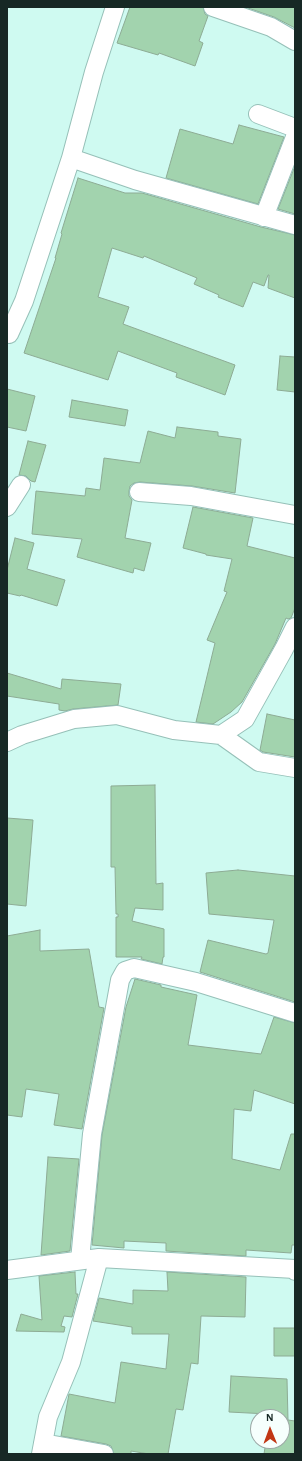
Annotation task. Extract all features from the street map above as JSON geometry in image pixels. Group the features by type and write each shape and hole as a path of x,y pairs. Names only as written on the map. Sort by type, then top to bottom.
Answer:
{"street":[{"path":"7,333 9,334 24,300 71,158 94,72 115,7"},
{"path":"213,7 271,27 295,41"},
{"path":"258,114 295,128"},
{"path":"264,216 295,137"},
{"path":"71,158 135,180 295,225"},
{"path":"7,507 21,485"},
{"path":"139,492 191,496 295,515"},
{"path":"221,735 246,719 295,627"},
{"path":"7,742 22,734 74,720 117,715 174,730 221,735 259,762 295,768"},
{"path":"80,1260 92,1134 120,980 125,971 134,968 196,982 295,1013"},
{"path":"99,1258 71,1362 48,1417 42,1448 104,1454"},
{"path":"7,1270 99,1258 295,1269 295,1271"}],"building":[{"path":"130,7 203,7 205,14 208,16 199,41 203,43 195,66 159,53 158,55 117,43"},
{"path":"245,7 295,7 295,28 274,17"},
{"path":"239,125 284,137 258,204 166,178 180,129 233,144"},
{"path":"295,166 295,214 278,209"},
{"path":"78,178 125,193 142,193 261,227 295,235 295,298 268,288 268,275 264,286 253,282 243,307 218,297 219,295 194,284 197,278 144,256 143,258 112,248 98,297 129,307 123,324 235,365 225,395 176,377 177,373 118,351 108,380 24,353 56,258 61,233"},
{"path":"280,356 295,357 295,392 277,390"},
{"path":"7,389 35,396 26,431 7,427"},
{"path":"72,400 128,410 125,426 69,417"},
{"path":"177,427 218,432 218,436 241,439 235,493 192,486 140,482 134,483 130,486 129,496 132,500 125,538 151,543 144,571 134,568 133,573 77,557 82,539 32,534 36,491 85,496 86,488 100,490 104,458 140,463 148,431 175,438"},
{"path":"28,441 46,445 35,482 31,481 26,476 19,475"},
{"path":"193,507 253,518 247,546 295,558 295,608 291,618 286,618 275,644 242,702 231,712 213,724 196,722 215,643 207,640 227,592 224,591 232,559 206,555 183,548"},
{"path":"15,538 34,543 27,569 65,580 57,606 21,595 7,593 7,570"},
{"path":"7,673 61,689 62,679 121,684 118,705 65,711 59,710 59,704 7,696"},
{"path":"267,714 295,720 295,757 263,752 260,750"},
{"path":"155,785 156,884 163,883 163,910 135,908 132,921 164,929 164,957 162,964 141,959 142,957 116,957 116,917 118,917 118,914 116,914 115,867 111,867 111,786"},
{"path":"7,818 33,820 26,906 7,904"},
{"path":"238,870 295,876 295,1002 200,972 208,940 266,954 268,953 274,920 209,914 206,873"},
{"path":"40,930 40,951 89,949 99,1007 104,1008 82,1129 54,1125 59,1094 26,1089 22,1117 7,1115 7,936"},
{"path":"135,979 161,985 161,987 197,995 188,1045 261,1054 274,1017 295,1023 295,1104 254,1090 251,1111 234,1109 232,1159 280,1170 291,1134 295,1134 295,1245 292,1245 291,1253 246,1250 246,1256 166,1251 166,1243 124,1241 124,1248 92,1245 102,1135 126,1007"},
{"path":"48,1157 79,1159 70,1251 41,1255"},
{"path":"75,1272 76,1294 78,1294 72,1317 64,1316 61,1326 65,1327 64,1332 16,1331 21,1314 42,1320 39,1276"},
{"path":"167,1272 246,1277 245,1317 201,1316 198,1364 191,1363 183,1410 176,1409 168,1454 149,1454 131,1451 131,1454 114,1454 111,1446 106,1444 61,1436 69,1394 115,1403 121,1362 166,1369 169,1334 132,1334 132,1327 93,1321 99,1298 133,1304 133,1290 168,1291"},
{"path":"274,1328 295,1328 295,1356 274,1356"},
{"path":"231,1376 287,1379 288,1409 250,1409 250,1413 229,1412"},
{"path":"290,1420 295,1421 295,1454 264,1454 265,1449 290,1449"}]}
